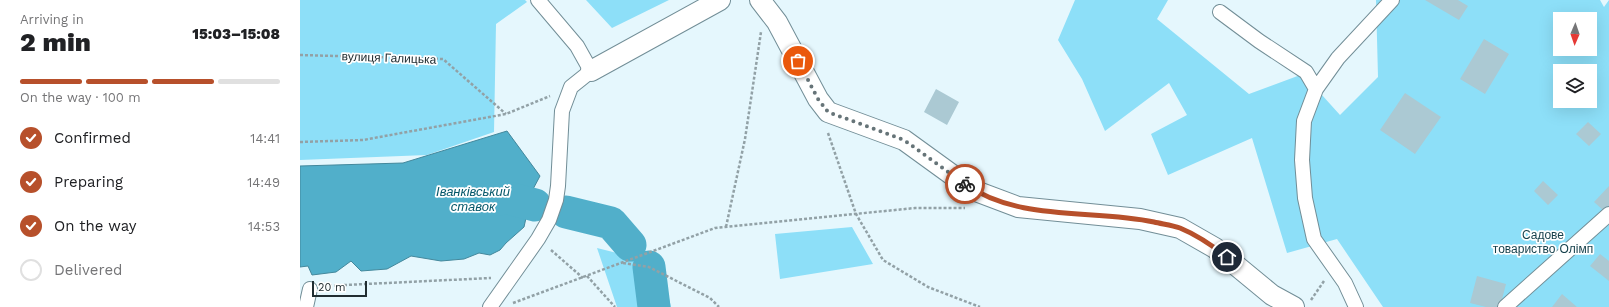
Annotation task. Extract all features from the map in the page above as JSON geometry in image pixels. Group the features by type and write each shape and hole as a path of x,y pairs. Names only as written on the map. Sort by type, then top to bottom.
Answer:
{"street":[{"path":"538,0 577,46 591,71"},
{"path":"490,307 538,239 549,220 556,200 562,110 571,87 591,71 699,6 720,0"},
{"path":"1356,307 1345,283 1314,239 1304,198 1302,160 1304,121 1316,89 1338,58 1392,0"},
{"path":"763,3 777,22 818,99 828,112 904,140 973,190 1018,207 1140,219 1180,228 1215,248 1272,295 1294,307"},
{"path":"1220,12 1259,41 1306,72 1316,89"},
{"path":"1505,307 1609,214"},
{"path":"306,307 310,289"}],"path":[{"path":"726,227 745,139 763,3"},
{"name":"вулиця Галицька","path":"300,56 442,59 506,114"},
{"path":"300,142 363,140 506,114 571,87"},
{"path":"827,128 856,214 883,260 928,287 980,307"},
{"path":"509,304 583,278 715,228 915,208 970,208"},
{"path":"538,239 583,278"},
{"path":"623,263 649,267 710,298 719,307"},
{"path":"1306,307 1333,268"},
{"path":"587,276 615,307"},
{"path":"310,289 325,286 511,277"}],"green space":[{"path":"300,0 525,0 527,2 496,24 494,132 427,155 300,160"},
{"path":"586,0 669,0 612,28"},
{"name":"Садове товариство Олімп","path":"1075,0 1168,0 1157,19 1249,94 1303,74 1340,115 1378,77 1376,0 1600,0 1604,7 1609,0 1609,307 1383,307 1337,239 1287,253 1252,138 1168,175 1151,134 1187,115 1169,83 1105,131 1082,79 1058,40"},
{"path":"852,227 873,264 780,279 775,234"},
{"path":"597,248 661,264 671,307 617,307"}],"water":[{"name":"Іванківський ставок","path":"507,131 540,176 532,191 524,227 500,250 490,255 479,253 464,259 441,261 411,256 387,269 361,271 351,261 336,272 312,275 308,266 300,267 300,166 403,163"}],"building":[{"path":"1425,0 1458,0 1468,6 1459,20"},
{"path":"1484,39 1509,54 1485,94 1460,79"},
{"path":"936,89 959,102 947,125 924,112"},
{"path":"1405,93 1441,117 1415,154 1380,130"},
{"path":"1588,122 1601,134 1589,146 1576,134"},
{"path":"1543,181 1558,195 1548,205 1534,191"},
{"path":"1609,186 1609,206 1604,211 1594,202"},
{"path":"1600,254 1609,261 1609,281 1590,266"},
{"path":"1477,276 1506,284 1500,307 1486,307 1470,303"},
{"path":"1562,294 1577,307 1552,307"}],"waterway":[{"path":"485,200 508,198 535,205"},
{"path":"566,212 611,223 630,245"},
{"path":"649,267 654,307"}],"way so far":[{"path":"798,61 818,99 828,112 904,140 965,184"}],"route":[{"path":"965,184 973,190 1018,207 1140,219 1180,228 1215,248 1227,257"}]}
